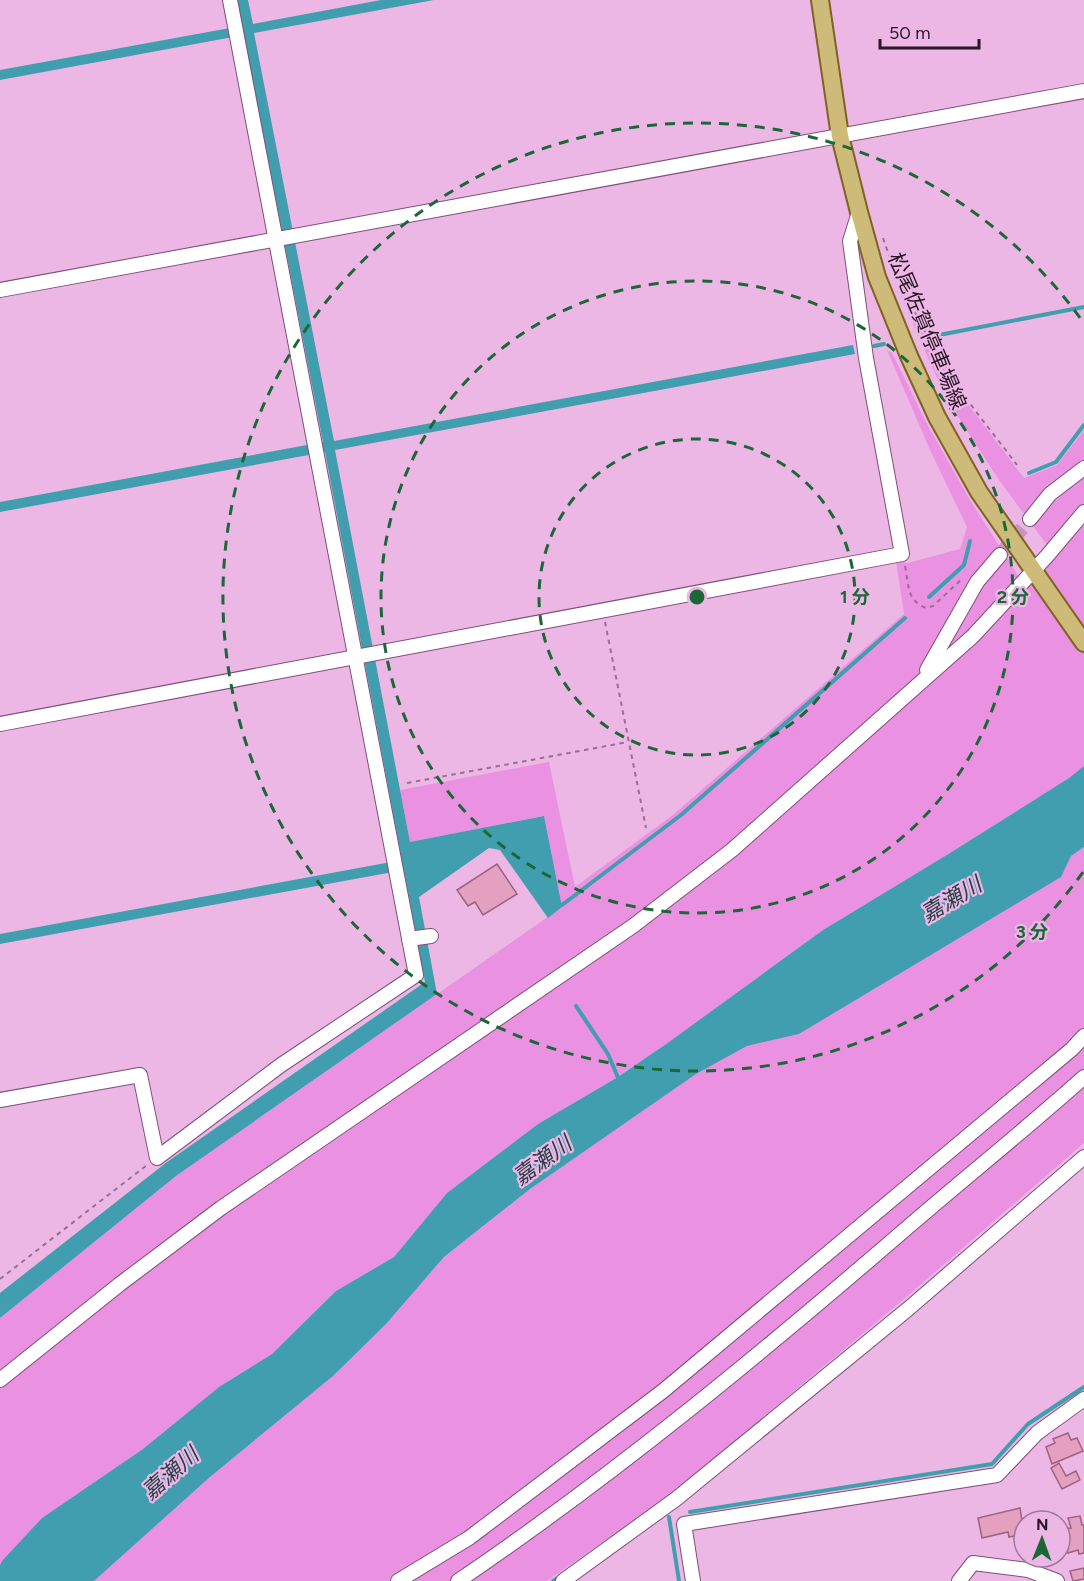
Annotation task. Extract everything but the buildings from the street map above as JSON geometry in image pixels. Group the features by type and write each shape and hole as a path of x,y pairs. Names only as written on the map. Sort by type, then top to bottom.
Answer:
{"main road":[{"name":"松尾佐賀停車場線","path":"820,0 840,136 877,277 909,356 937,417 979,492 1084,643"}],"street":[{"path":"0,1100 140,1075 157,1158 281,1065 416,975 230,0"},
{"path":"0,290 1084,91"},
{"path":"0,724 902,554 866,358 850,242 859,212"},
{"path":"1030,519 1050,494 1084,468"},
{"path":"0,1380 120,1284 221,1208 633,926 732,850 973,636 1084,512"},
{"path":"921,680 978,582 1000,555"},
{"path":"409,939 431,936"},
{"path":"398,1581 469,1538 663,1391 1072,1049 1084,1036"},
{"path":"458,1581 532,1531 732,1376 827,1298 1084,1077"},
{"path":"563,1581 676,1499 908,1309 1084,1157"},
{"path":"684,1524 997,1475 1037,1433 1084,1399"},
{"path":"676,1499 684,1524 693,1581"},
{"path":"959,1581 973,1563 1028,1570 1057,1581"}],"path":[{"path":"880,230 890,259 911,305 956,383 1017,465"},
{"path":"902,554 911,598 916,604 926,608 933,606 965,577"},
{"path":"603,611 646,828"},
{"path":"407,783 628,742"},
{"path":"0,1279 157,1158"}],"shaded area":[{"path":"899,292 954,386 1024,478 1057,465 1084,430 1084,766 1069,778 950,853 823,930 618,1077 538,1124 447,1193 394,1257 336,1291 272,1354 219,1387 143,1449 42,1518 0,1565 0,1318 176,1176 562,907 544,816 410,842 400,790 549,762 575,887 674,814 904,614 896,561 908,563 960,549 967,527 930,450 887,350 892,353 927,424 970,500 1026,588 1055,556 999,480 946,398"},
{"path":"1084,847 1084,1143 904,1299 670,1495 547,1581 94,1581 210,1477 333,1376 386,1324 444,1257 530,1189 696,1074 747,1046 799,1034 1060,877 1071,856"}],"water":[{"path":"237,0 248,0 253,24 381,0 434,0 254,33 334,441 853,345 855,354 335,450 410,842 544,816 562,907 548,918 500,850 489,848 419,897 437,994 176,1176 0,1318 0,1293 167,1162 425,982 404,870 0,944 0,934 402,860 325,452 0,512 0,502 323,442 244,35 0,80 0,70 241,26"},
{"name":"嘉瀬川","path":"1084,766 1084,847 1071,856 1061,877 799,1034 747,1046 696,1074 530,1189 444,1257 386,1324 333,1376 210,1477 94,1581 0,1581 2,1561 42,1518 143,1449 219,1387 272,1354 336,1291 394,1257 447,1193 538,1124 618,1077 823,930 950,853 1069,778"}],"waterway":[{"path":"934,336 1084,307"},
{"path":"874,346 884,344"},
{"path":"1029,473 1056,462 1084,425"},
{"path":"929,597 964,565 970,541"},
{"path":"562,905 681,815 905,618"},
{"path":"576,1006 608,1054 619,1080"},
{"path":"690,1512 992,1464 1028,1424 1084,1387"},
{"path":"669,1517 679,1581"},
{"path":"553,1581 561,1576"}],"tunnel":[{"path":"1000,555 1030,519"}]}
